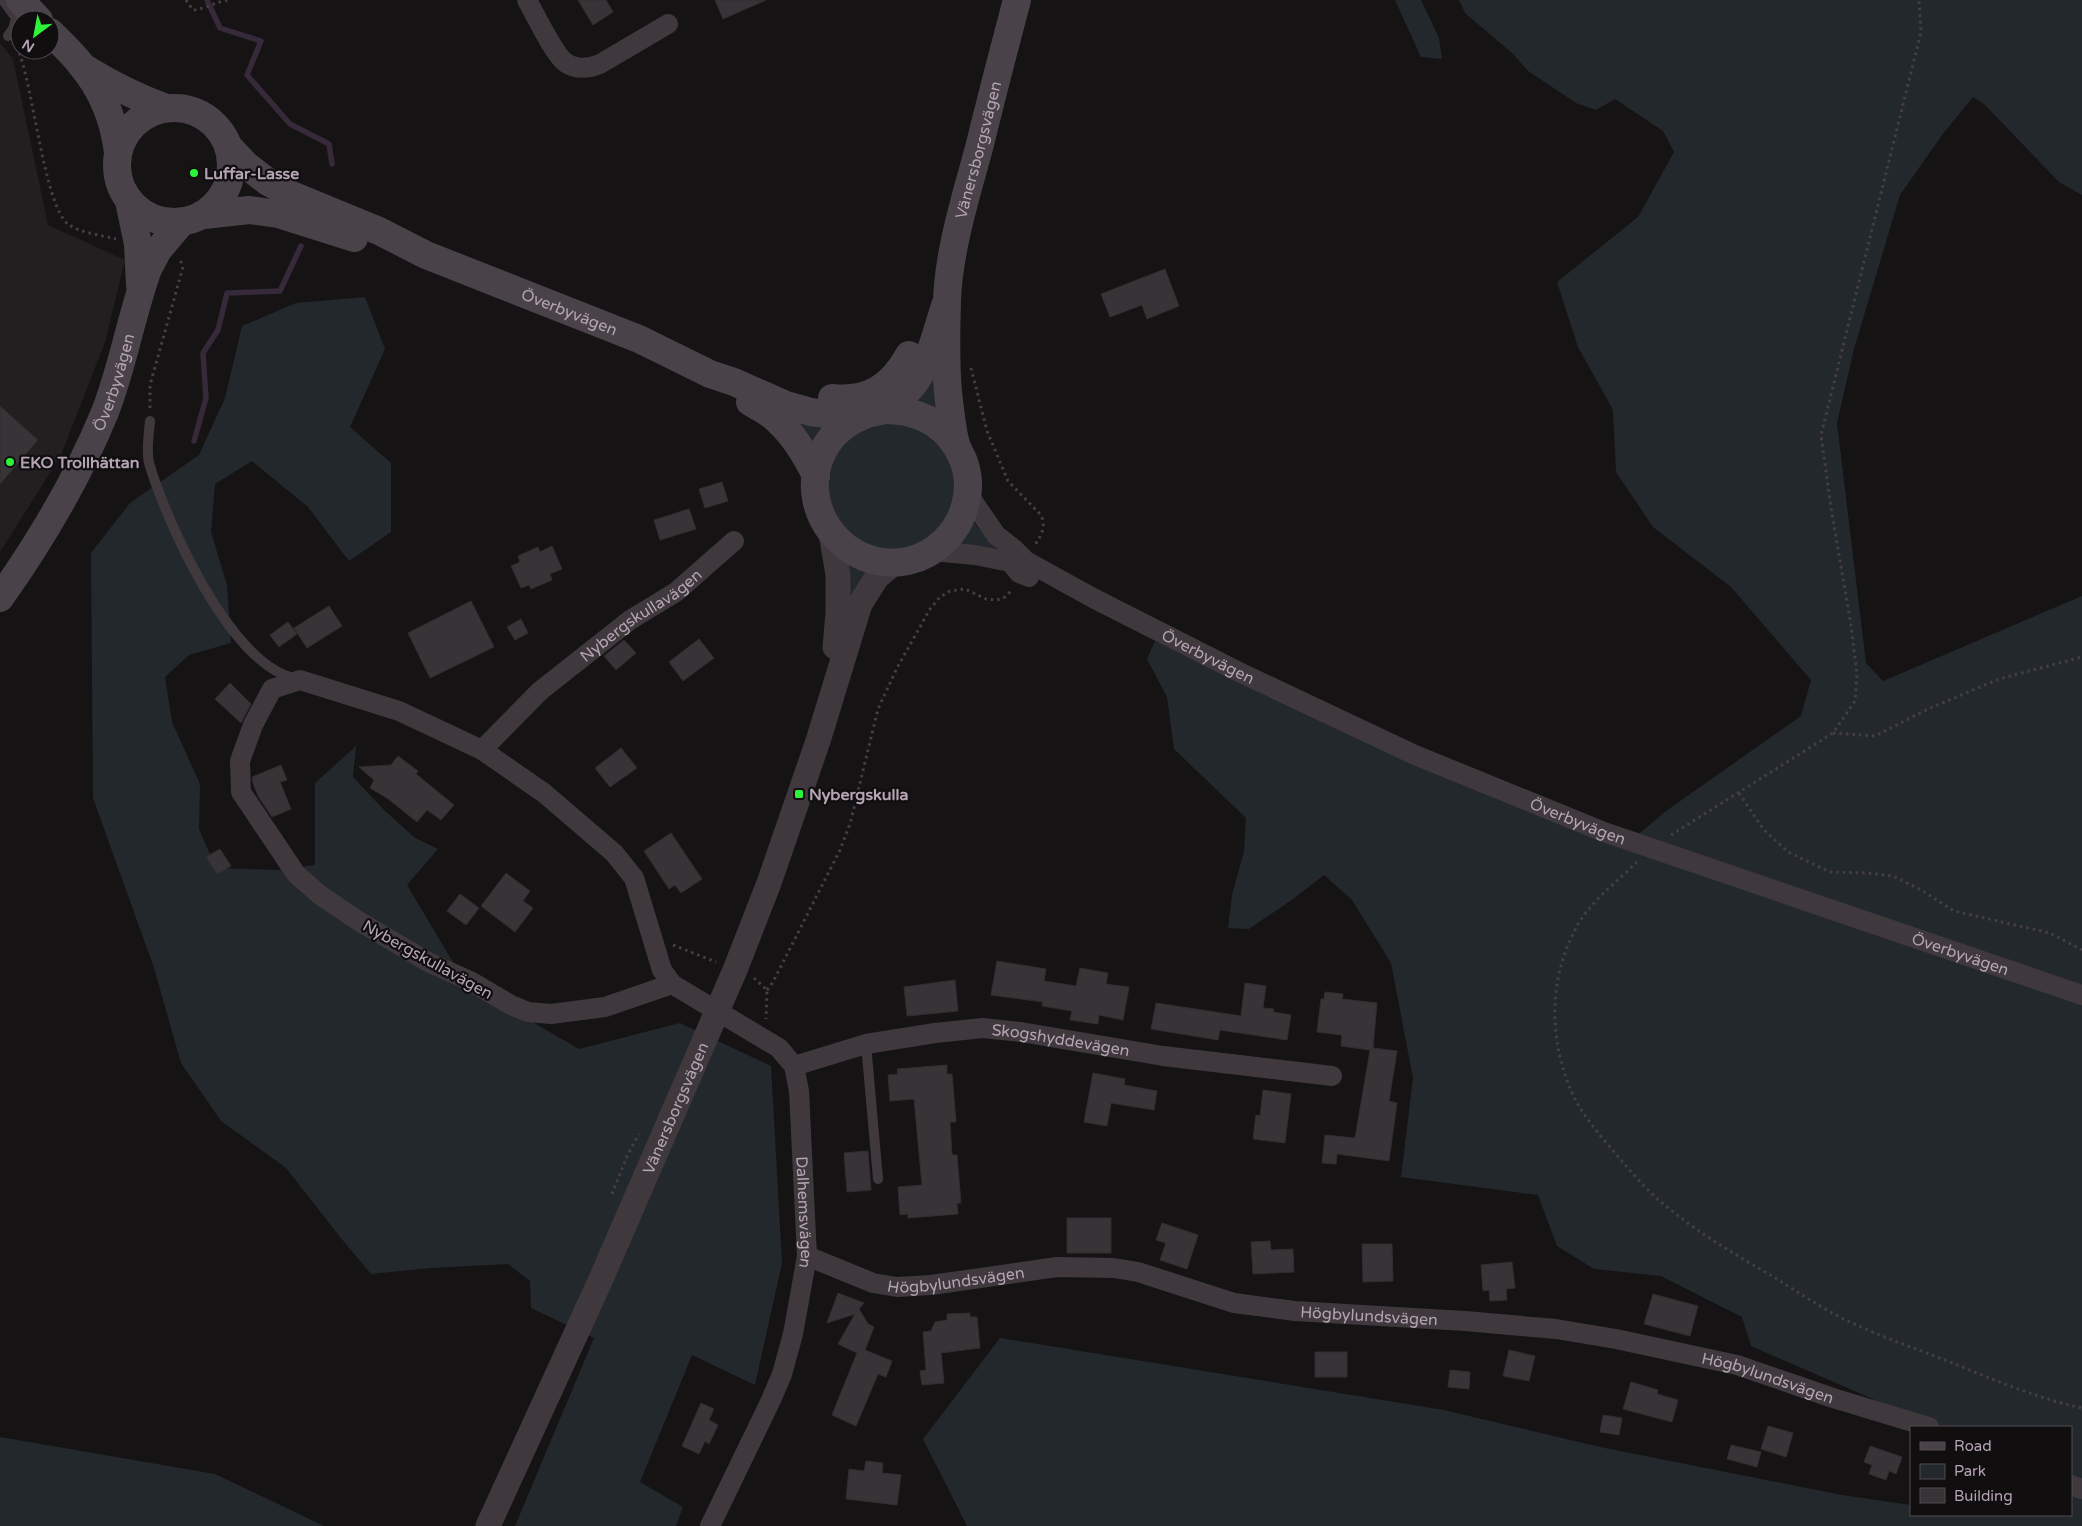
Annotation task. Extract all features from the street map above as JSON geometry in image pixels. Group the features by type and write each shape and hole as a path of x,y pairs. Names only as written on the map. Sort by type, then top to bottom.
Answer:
{"main road":[{"path":"20,0 30,10"},
{"name":"Vänersborgsvägen","path":"894,563 914,559 932,551 950,536 964,510 968,494 967,472 956,446 949,400 947,300 955,240 1017,0"},
{"path":"60,42 83,66 115,86 140,99 166,108"},
{"path":"83,66 108,110 116,131 118,152"},
{"name":"Överbyvägen","path":"0,598 49,524 90,445 105,411 148,269 148,247 118,177 118,152 125,136 136,122 150,113 166,108 184,109 201,114 215,125 229,147 246,165 277,187 294,196 379,231 426,255 639,339 710,374 786,404 811,412 858,418"},
{"name":"Överbyvägen","path":"148,247 217,204 227,189 232,164 229,147"},
{"name":"Överbyvägen","path":"129,201 148,217 164,222 249,210 278,214 373,244 426,255"},
{"path":"639,339 683,346 708,354 761,378 803,393 838,398 863,396 892,380 902,368 915,344 942,267 955,240"},
{"name":"Vänersborgsvägen","path":"830,532 817,504 816,476 819,462 828,444 841,429 858,418 884,410 913,385 925,363 947,300"},
{"name":"Överbyvägen","path":"710,374 732,391 776,418 800,448 816,476"},
{"path":"884,410 898,410 925,417 942,429 956,446"},
{"path":"830,532 848,549 859,556 870,560 894,563"}],"street":[{"path":"527,0 557,53 566,63 579,67 591,67 600,64 668,24"},
{"name":"Överbyvägen","path":"968,494 996,535 1026,561 1093,598 1239,672 1415,755 1604,832 2082,995"},
{"name":"Vänersborgsvägen","path":"830,532 838,575 838,613 834,654 836,680"},
{"name":"Nybergskullavägen","path":"482,750 540,691 630,620 676,592 734,541"},
{"name":"Överbyvägen","path":"932,551 976,555 1010,562 1019,573 1093,598"},
{"name":"Vänersborgsvägen","path":"488,1526 601,1279 717,1011 768,882 818,741 836,680 846,655 860,604 877,577 894,563"},
{"path":"300,680 400,711 482,750 544,793 614,853 634,878 662,970 672,984 717,1011"},
{"name":"Nybergskullavägen","path":"300,680 272,689 253,725 240,761 241,792 296,874 320,895 357,920 428,962 528,1012 551,1014 605,1007 672,984"},
{"name":"Dalhemsvägen","path":"710,1526 782,1374 793,1334 807,1256 799,1091 794,1066 779,1048 717,1011"},
{"name":"Skogshyddevägen","path":"794,1066 866,1044 935,1033 983,1028 1021,1032 1163,1056 1332,1076"},
{"name":"Högbylundsvägen","path":"807,1256 873,1283 898,1287 931,1286 1057,1267 1114,1268 1138,1272 1234,1303 1295,1311 1465,1321 1556,1329 1616,1339 1737,1365 1833,1398 1926,1426"}],"lane":[{"path":"3,0 16,18 13,29 8,36"},
{"path":"150,421 149,460 170,520 217,608 257,657 273,670 286,677 300,680"},
{"path":"866,1044 878,1179"}],"path":[{"path":"186,0 194,10 200,10 224,0 231,0"},
{"path":"1670,835 1833,733 1855,701 1857,675 1851,625 1831,508 1821,435 1921,32 1919,0"},
{"path":"8,36 14,42 21,56 29,85 46,169 61,217 74,227 179,256 183,267 150,385 150,421"},
{"path":"1833,733 1875,736 1926,710 1999,679 2082,657"},
{"path":"1739,793 1763,829 1788,852 1830,872 1894,876 1921,890 1954,911 2050,933 2082,950"},
{"path":"1637,862 1591,906 1575,929 1564,954 1555,998 1554,1029 1568,1084 1581,1109 1598,1133 1645,1188 1667,1207 1728,1250 1820,1305 1851,1322 1993,1379 2048,1400 2082,1408"}],"shaded area":[{"path":"0,43 10,55 10,60 13,60 48,225 125,260 105,342 61,455 0,552"}],"green space":[{"path":"1395,0 1421,0 1439,38 1442,59 1421,57"},
{"path":"1459,0 2082,0 2082,195 2059,182 1984,104 1973,97 1942,135 1900,195 1854,349 1837,423 1866,663 1883,681 2082,596 2082,1526 967,1526 923,1439 1000,1338 1444,1410 1600,1447 1842,1495 1910,1505 1910,1516 2072,1516 2072,1426 1935,1426 1751,1346 1742,1317 1661,1276 1594,1269 1557,1246 1538,1195 1401,1177 1413,1078 1391,963 1352,900 1324,875 1249,929 1228,928 1232,895 1244,851 1246,818 1174,749 1167,697 1147,659 1155,641 1282,702 1622,848 1666,811 1801,716 1811,680 1731,587 1653,527 1616,472 1613,410 1578,347 1557,282 1638,217 1674,152 1663,131 1615,99 1596,110 1576,103 1528,71 1513,54 1465,13"},
{"path":"365,297 385,349 350,427 391,463 391,532 349,561 308,507 252,461 215,484 211,532 227,585 231,643 189,655 165,677 172,722 200,784 199,829 216,868 278,870 315,865 315,783 356,746 353,777 384,810 415,838 438,849 407,885 457,969 529,1020 579,1049 680,1023 771,1066 782,1263 755,1385 692,1355 640,1482 683,1507 676,1526 515,1526 594,1338 531,1308 530,1281 508,1264 431,1268 371,1274 286,1168 221,1121 181,1063 154,968 93,798 91,553 130,503 199,455 225,398 242,326 296,303"},
{"path":"938,359 941,412 914,399"},
{"path":"789,418 831,426 815,449"},
{"path":"872,423 915,423 949,450 959,493 941,532 903,552 861,545 831,513 826,491 828,469 837,449 852,433"},
{"path":"973,521 986,537 1013,560 957,546"},
{"path":"844,555 872,569 848,614"},
{"path":"0,1437 215,1474 324,1526 0,1526"}],"building":[{"path":"578,0 606,0 613,12 593,25"},
{"path":"715,0 766,0 723,19"},
{"path":"1165,269 1179,306 1147,319 1142,305 1110,317 1101,294"},
{"name":"EKO Trollhättan","path":"0,406 38,440 0,484"},
{"path":"722,482 728,501 705,508 699,489"},
{"path":"689,509 696,529 660,540 654,520"},
{"path":"552,546 562,569 550,574 552,580 531,589 529,585 521,588 511,566 520,562 518,556 538,547 540,552"},
{"path":"471,601 494,647 430,678 408,633"},
{"path":"329,606 342,626 307,648 294,628"},
{"path":"521,619 528,633 515,640 507,627"},
{"path":"288,622 297,634 279,647 270,635"},
{"path":"699,639 714,658 683,681 669,662"},
{"path":"624,640 636,653 616,670 604,656"},
{"path":"230,683 251,704 241,723 215,699"},
{"path":"621,748 637,768 610,787 595,768"},
{"path":"398,756 418,771 416,774 454,805 441,820 427,810 417,822 387,798 370,788 374,780 359,767 391,765"},
{"path":"281,765 287,780 280,782 291,809 272,817 258,796 252,777"},
{"path":"671,833 702,879 681,893 675,885 669,889 644,851"},
{"path":"220,849 231,866 217,874 206,857"},
{"path":"506,873 530,891 523,901 533,908 515,932 481,906"},
{"path":"460,894 479,908 466,925 447,911"},
{"path":"997,961 1046,969 1044,981 1076,986 1080,968 1108,973 1106,984 1129,987 1123,1020 1099,1015 1098,1024 1070,1020 1072,1011 1042,1006 1043,1002 991,995"},
{"path":"955,980 958,1011 907,1016 904,987"},
{"path":"1245,983 1266,986 1263,1008 1274,1009 1273,1012 1291,1015 1287,1040 1220,1030 1218,1040 1151,1029 1156,1003 1241,1016"},
{"path":"1325,992 1343,994 1342,999 1377,1003 1373,1048 1397,1051 1389,1101 1397,1103 1389,1161 1337,1154 1336,1164 1322,1163 1325,1135 1355,1138 1370,1050 1341,1046 1342,1035 1317,1032 1321,999 1324,999"},
{"path":"947,1065 947,1074 952,1074 956,1122 950,1122 952,1155 957,1155 961,1203 957,1203 958,1214 908,1218 908,1214 900,1215 898,1187 922,1185 914,1099 890,1101 888,1075 898,1074 897,1069"},
{"path":"1093,1073 1125,1079 1124,1085 1157,1091 1154,1110 1111,1103 1107,1126 1084,1122"},
{"path":"1263,1090 1291,1094 1285,1143 1253,1139 1256,1115 1260,1116"},
{"path":"868,1151 871,1190 847,1192 844,1153"},
{"path":"1067,1218 1111,1218 1111,1253 1067,1253"},
{"path":"1162,1223 1198,1235 1187,1269 1160,1260 1166,1243 1156,1240"},
{"path":"1270,1241 1271,1250 1293,1249 1294,1272 1253,1274 1251,1242"},
{"path":"1362,1244 1392,1244 1393,1281 1363,1282"},
{"path":"1512,1262 1515,1288 1506,1289 1507,1300 1490,1301 1489,1290 1483,1291 1481,1265"},
{"path":"838,1293 864,1303 859,1309 868,1324 874,1327 865,1350 892,1361 886,1377 878,1374 856,1426 832,1415 857,1353 838,1344 855,1314 827,1323"},
{"path":"1653,1294 1698,1306 1690,1336 1644,1324"},
{"path":"970,1313 970,1317 977,1317 980,1348 941,1353 944,1383 922,1385 920,1371 926,1370 923,1332 931,1331 935,1322 947,1320 947,1314"},
{"path":"1509,1350 1535,1356 1529,1381 1503,1376"},
{"path":"1315,1352 1347,1352 1347,1377 1315,1377"},
{"path":"1450,1370 1470,1372 1469,1389 1448,1387"},
{"path":"1631,1382 1658,1390 1657,1394 1678,1400 1672,1422 1623,1409"},
{"path":"701,1403 714,1409 709,1420 718,1425 709,1444 705,1441 699,1454 682,1446"},
{"path":"1603,1415 1622,1418 1619,1435 1600,1432"},
{"path":"1768,1426 1793,1433 1786,1457 1761,1449"},
{"path":"1731,1445 1761,1452 1757,1467 1727,1459"},
{"path":"1870,1446 1902,1457 1896,1474 1889,1471 1886,1480 1869,1474 1872,1465 1864,1462"},
{"path":"866,1461 883,1463 882,1473 901,1475 897,1505 846,1499 849,1469 864,1471"}],"waterway":[{"path":"207,0 220,28 261,41 247,75 290,124 329,144 332,164"},
{"path":"194,441 206,398 203,353 218,330 227,293 280,291 301,246"}],"place":[{"name":"Luffar-Lasse","path":"194,173"},
{"name":"EKO Trollhättan","path":"10,462"},
{"name":"Nybergskulla","path":"799,794"}]}
